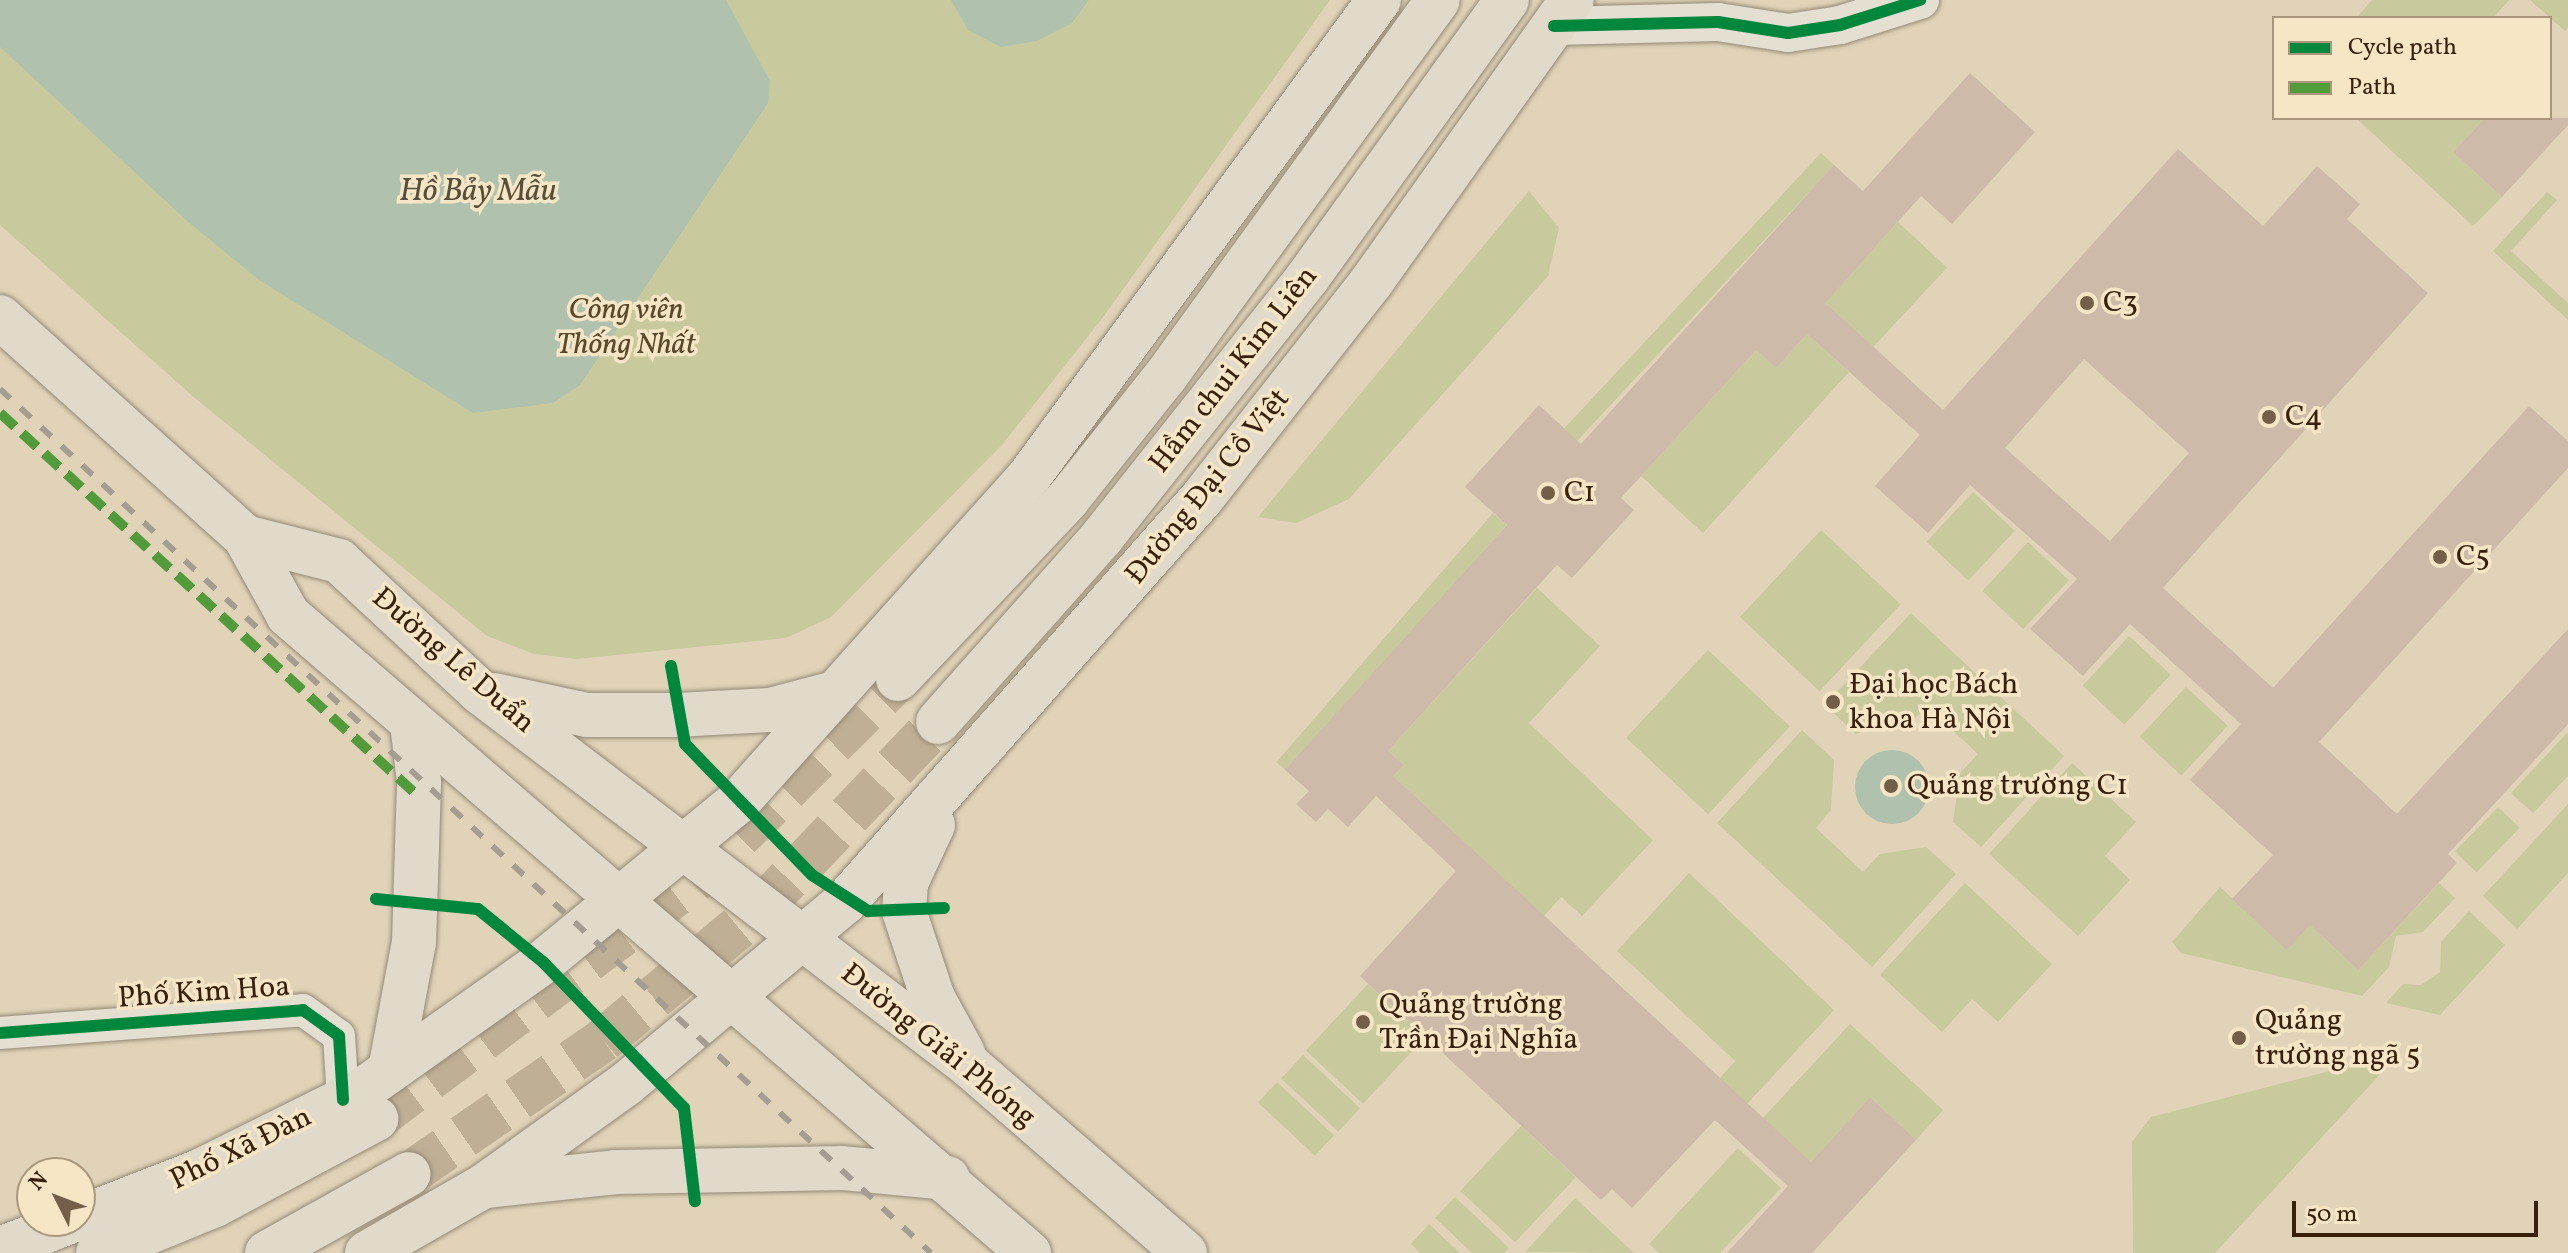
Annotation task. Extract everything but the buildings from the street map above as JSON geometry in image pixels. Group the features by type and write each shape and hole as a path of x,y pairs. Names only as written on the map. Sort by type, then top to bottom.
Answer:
{"main road":[{"path":"687,844 739,801 831,694 1028,478 1379,0"},
{"name":"Hầm chui Kim Liên","path":"898,679 1067,500 1165,377 1438,0"},
{"name":"Hầm chui Kim Liên","path":"938,722 1102,537 1308,277 1507,0"},
{"name":"Đường Đại Cồ Việt","path":"732,1000 804,940 969,766 1212,486 1372,281 1563,13"},
{"name":"Đường Lê Duẩn","path":"0,317 245,537 288,615 618,902"},
{"name":"Đường Lê Duẩn","path":"245,537 339,561 480,692 687,844"},
{"path":"480,692 587,715 770,710 831,694"},
{"path":"390,1070 414,942 419,782 412,723"},
{"path":"969,766 918,851 904,911 933,998 970,1066"},
{"name":"Phố Xã Đàn","path":"0,1249 360,1109 390,1070 618,902 687,844"},
{"name":"Đường Giải Phóng","path":"687,844 804,940 970,1066 1185,1253"},
{"path":"618,902 948,1178 1029,1253"},
{"path":"367,1253 484,1186 732,1000"},
{"path":"98,1253 215,1205 360,1109"},
{"path":"484,1186 616,1172 842,1168 948,1178"},
{"path":"267,1253 409,1174"}],"street":[{"path":"1563,13 1708,11 1788,33 1920,0"},
{"name":"Phố Kim Hoa","path":"0,1033 303,1010 339,1036 360,1109"}],"green space":[{"name":"Công viên Thống Nhất","path":"0,0 1330,0 1104,316 1002,445 831,617 786,638 577,659 534,654 487,636 196,399 0,225"},
{"path":"2372,0 2509,0 2495,16 2358,16"},
{"path":"2530,0 2568,0 2568,27 2565,31 2552,16"},
{"path":"2358,120 2483,120 2453,152 2502,197 2473,226"},
{"path":"1821,153 1834,165 1577,441 1564,429"},
{"path":"1529,191 1559,228 1548,276 1349,499 1296,523 1258,517"},
{"path":"2547,192 2557,200 2511,251 2568,303 2568,320 2493,251"},
{"path":"1898,222 1947,268 1873,347 1824,302"},
{"path":"1807,334 1849,372 1703,533 1641,476 1756,350 1776,368"},
{"path":"1973,492 2015,531 1968,581 1927,542"},
{"path":"1493,513 1507,525 1290,774 1277,762"},
{"path":"1821,530 1901,604 1820,691 1740,617"},
{"path":"2028,542 2069,580 2023,629 1982,591"},
{"path":"1537,588 1600,646 1529,723 1653,840 1582,916 1561,897 1544,916 1393,776 1404,765 1388,751"},
{"path":"1911,613 2064,756 1981,847 1953,822 1960,773 1978,754 1927,707 1910,723 1893,721 1856,734 1825,705"},
{"path":"2129,636 2171,675 2124,725 2083,686"},
{"path":"1708,650 1790,726 1708,814 1626,738"},
{"path":"2186,687 2228,726 2181,776 2140,737"},
{"path":"1802,730 1834,760 1831,810 1816,828 1863,872 1880,854 1926,847 1956,874 1872,967 1717,823"},
{"path":"2568,732 2568,776 2533,813 2511,793"},
{"path":"2072,763 2136,822 2105,856 2130,880 2078,936 1989,854"},
{"path":"2568,804 2568,873 2517,929 2483,896"},
{"path":"2498,807 2520,828 2477,872 2455,852"},
{"path":"1689,873 1834,1010 1747,1104 1719,1079 1735,1061 1617,951"},
{"path":"1965,883 2052,964 1998,1022 1972,999 1942,1032 1880,975"},
{"path":"2439,883 2455,898 2423,932 2396,936 2389,967 2362,996 2181,953 2172,942 2220,887 2287,949 2310,925 2358,970"},
{"path":"2469,911 2505,945 2440,1015 2386,1003 2403,984 2421,985 2440,972 2441,942"},
{"path":"1368,984 1425,1037 1363,1104 1306,1051"},
{"path":"1850,1024 1943,1110 1916,1140 1870,1097 1811,1162 1762,1119"},
{"path":"1303,1055 1360,1108 1338,1132 1281,1078"},
{"path":"2373,1060 2384,1070 2215,1253 2133,1253 2132,1142 2151,1117"},
{"path":"1277,1082 1334,1135 1315,1156 1258,1102"},
{"path":"1521,1126 1576,1177 1515,1242 1460,1191"},
{"path":"1738,1148 1781,1188 1720,1253 1659,1253 1649,1244"},
{"path":"1455,1197 1509,1248 1504,1253 1472,1253 1435,1218"},
{"path":"1575,1198 1634,1253 1525,1252"},
{"path":"1429,1224 1460,1253 1420,1253 1411,1244"}],"water":[{"name":"Hồ Bảy Mẫu","path":"0,0 726,0 770,81 768,103 580,385 553,403 473,413 259,280 187,221 0,47"},
{"path":"951,0 1089,0 1072,23 1037,41 1001,47 968,30"},
{"path":"1892,750 1906,753 1918,761 1926,773 1929,787 1926,801 1918,813 1906,821 1892,824 1878,821 1866,813 1858,801 1855,787 1858,773 1866,761 1878,753"}],"tunnel":[{"path":"376,1119 692,883 898,679"},
{"path":"409,1174 603,1040 758,911 938,722"}],"railway":[{"path":"0,389 931,1253"}],"marked path":[{"path":"0,413 418,796"}],"cycle path":[{"path":"1554,26 1718,22 1788,33 1840,25 1920,0"},
{"path":"671,666 685,744 812,875 868,911 944,908"},
{"path":"376,899 478,909 543,962 684,1108 695,1201"},
{"path":"0,1033 303,1010 339,1036 343,1100"}],"place":[{"name":"C3","path":"2087,303"},
{"name":"C4","path":"2269,417"},
{"name":"C1","path":"1548,493"},
{"name":"C5","path":"2440,557"},
{"name":"Đại học Bách khoa Hà Nội","path":"1833,702"},
{"name":"Quảng trường C1","path":"1891,786"},
{"name":"Quảng trường Trần Đại Nghĩa","path":"1363,1022"},
{"name":"Quảng trường ngã 5","path":"2239,1038"}]}
